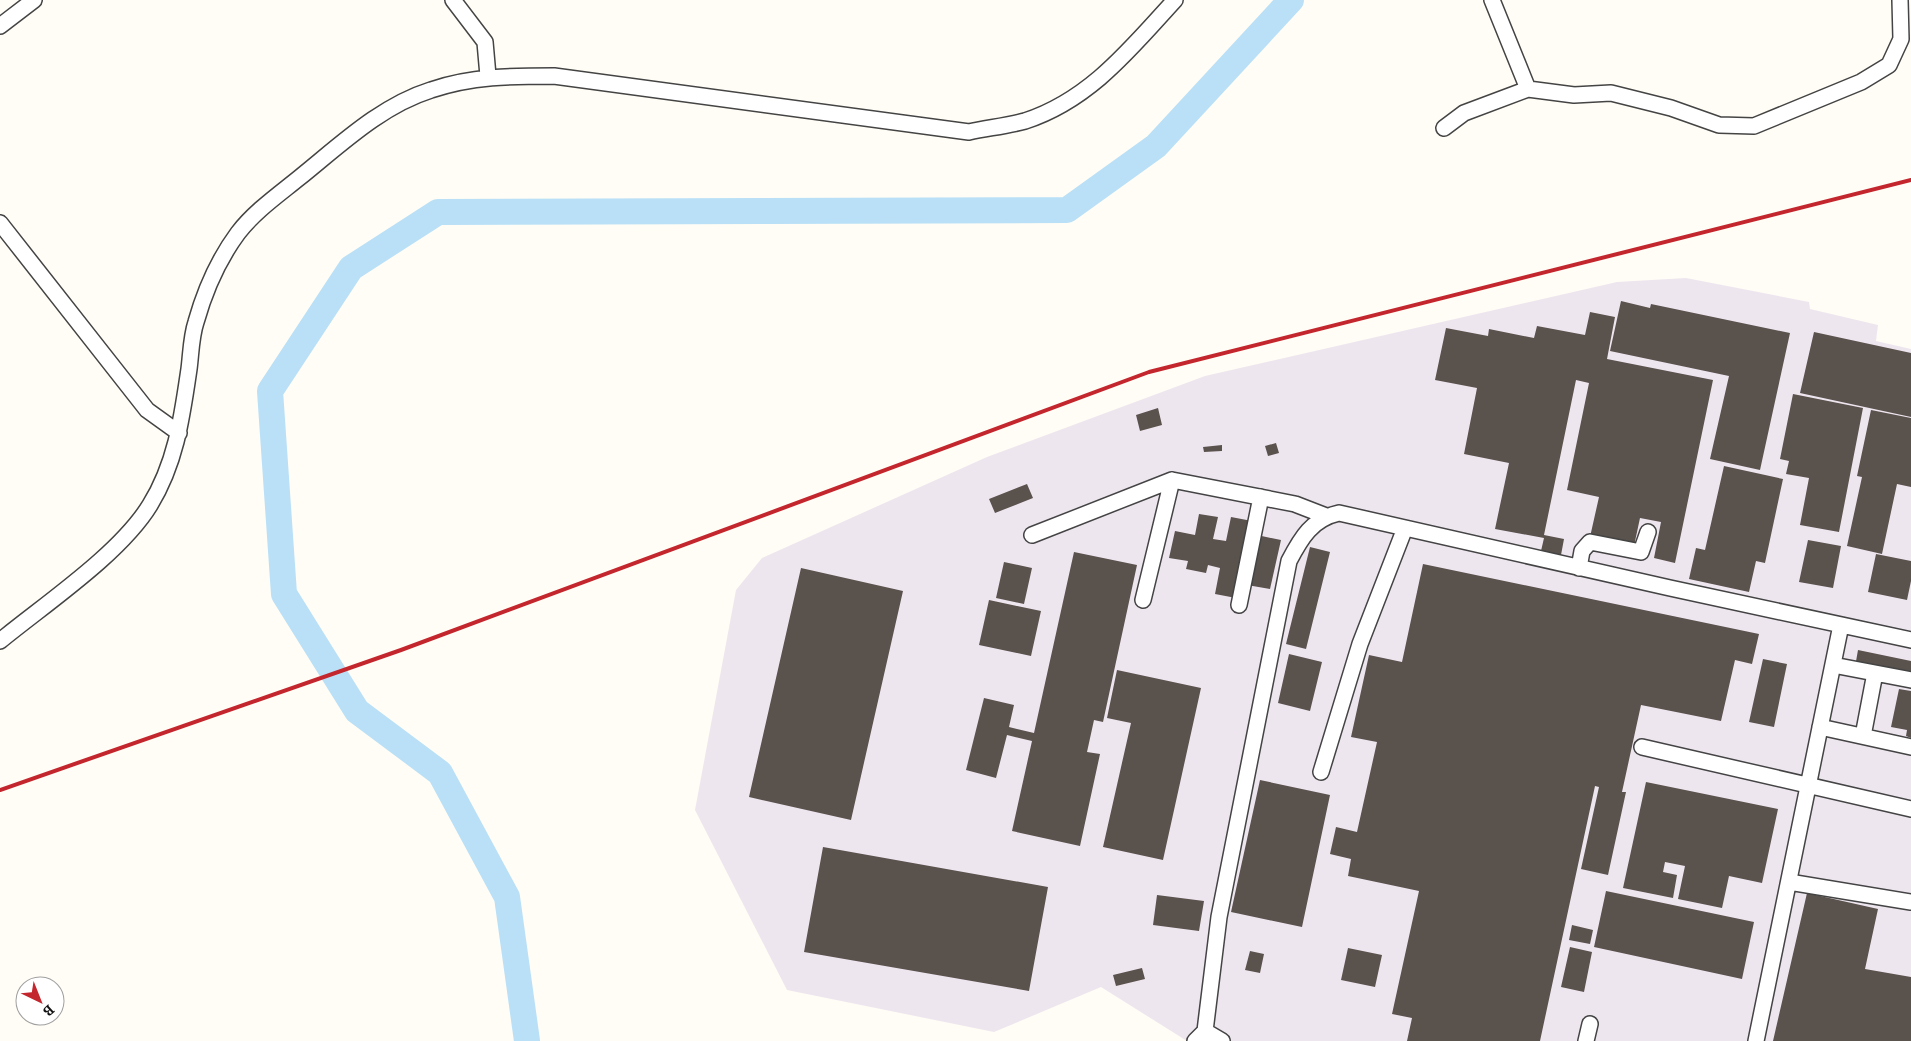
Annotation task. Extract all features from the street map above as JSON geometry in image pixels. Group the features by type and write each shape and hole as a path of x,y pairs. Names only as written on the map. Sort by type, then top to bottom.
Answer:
{"street":[{"path":"0,26 34,0"},
{"path":"0,641 102,559 128,535 150,506 168,470 180,433 195,325 219,261 239,232 265,205 354,134 390,109 428,90 466,80 488,76 554,76 942,130 969,132 1025,121 1055,108 1091,87 1117,64 1175,0"},
{"path":"1492,0 1528,89"},
{"path":"1444,128 1464,113 1528,89 1574,95 1611,93 1671,108 1719,125 1754,126 1861,82 1889,65 1901,39 1900,0"},
{"path":"457,2 485,42 488,76"},
{"path":"0,223 147,410 180,433"},
{"path":"1143,600 1172,480"},
{"path":"1032,535 1172,480 1295,504 1326,516"},
{"path":"1239,605 1261,497"},
{"path":"1222,1041 1200,1036 1218,917 1289,560 1305,531 1326,516 1339,513 1579,568 1911,640"},
{"path":"1321,772 1360,644 1405,528"},
{"path":"1579,568 1582,551 1590,542 1641,552 1648,532"},
{"path":"1756,1041 1840,625"},
{"path":"1832,665 1911,680"},
{"path":"1864,736 1875,673"},
{"path":"1820,727 1911,747"},
{"path":"1642,748 1911,809"},
{"path":"1789,882 1911,902"},
{"path":"1586,1041 1590,1024"}],"shaded area":[{"path":"1686,278 1809,302 1810,309 1878,325 1876,341 1911,349 1911,1041 1187,1041 1101,987 994,1032 787,990 695,810 736,590 762,558 987,457 1205,376 1617,282"}],"building":[{"path":"1621,301 1650,308 1651,304 1790,333 1760,470 1710,459 1729,376 1610,351"},
{"path":"1590,312 1615,317 1607,359 1713,380 1675,563 1654,558 1661,522 1640,518 1634,546 1590,537 1599,497 1567,490 1589,383 1576,380 1544,535 1564,539 1561,555 1541,551 1544,538 1495,529 1509,463 1464,454 1477,388 1435,380 1446,328 1488,336 1489,329 1534,338 1537,326 1585,335"},
{"path":"1814,332 1911,353 1911,417 1800,393"},
{"path":"1793,394 1863,408 1839,532 1800,525 1809,478 1786,474 1789,461 1780,459"},
{"path":"1158,408 1162,425 1140,431 1136,415"},
{"path":"1871,410 1911,418 1911,487 1897,484 1882,554 1847,546 1862,477 1857,476"},
{"path":"1276,443 1279,453 1268,456 1265,446"},
{"path":"1222,445 1222,451 1204,452 1203,447"},
{"path":"1724,466 1783,479 1765,563 1756,561 1749,592 1689,579 1696,548 1705,550"},
{"path":"1027,484 1033,498 995,513 989,499"},
{"path":"1199,514 1218,517 1213,539 1226,541 1231,517 1252,521 1236,598 1215,594 1220,568 1208,565 1206,573 1186,569 1188,561 1169,558 1175,531 1195,535"},
{"path":"1257,535 1281,540 1270,589 1247,585"},
{"path":"1808,540 1841,546 1833,588 1799,582"},
{"path":"1310,547 1330,552 1306,649 1286,644"},
{"path":"1074,552 1137,565 1103,722 1094,720 1087,752 1100,754 1080,846 1012,831 1032,741 1007,735 996,778 966,770 984,698 1014,705 1009,727 1034,733"},
{"path":"1876,554 1911,561 1911,581 1907,600 1868,592"},
{"path":"1004,562 1032,568 1024,604 996,598"},
{"path":"1423,564 1759,634 1752,664 1735,660 1721,721 1641,705 1622,792 1626,792 1608,875 1581,869 1599,787 1595,786 1540,1041 1407,1041 1412,1018 1392,1014 1419,891 1348,876 1351,859 1330,854 1336,827 1357,832 1377,742 1351,737 1369,655 1402,662"},
{"path":"801,568 903,591 851,820 749,797"},
{"path":"989,600 1041,611 1031,656 979,645"},
{"path":"1858,650 1911,661 1911,677 1855,667"},
{"path":"1289,654 1322,662 1310,711 1278,703"},
{"path":"1763,659 1787,664 1774,727 1749,722"},
{"path":"1117,670 1201,688 1163,860 1103,847 1131,723 1107,718"},
{"path":"1899,689 1911,691 1911,738 1906,736 1907,730 1891,727"},
{"path":"1260,780 1330,795 1302,927 1231,912"},
{"path":"1646,782 1778,809 1762,883 1729,876 1722,908 1678,899 1685,866 1665,862 1663,872 1677,875 1673,898 1623,888"},
{"path":"823,847 1048,887 1029,991 804,952"},
{"path":"1606,891 1754,922 1742,979 1594,947"},
{"path":"1807,893 1878,909 1865,969 1911,977 1911,1041 1773,1041"},
{"path":"1157,895 1204,901 1199,931 1153,925"},
{"path":"1572,925 1593,930 1590,944 1569,940"},
{"path":"1570,947 1592,952 1584,992 1561,987"},
{"path":"1348,948 1382,955 1375,987 1341,980"},
{"path":"1250,951 1264,954 1260,973 1245,970"},
{"path":"1142,968 1145,979 1116,986 1113,975"}],"waterway":[{"path":"527,1041 507,897 440,773 357,711 284,594 270,391 351,268 438,212 1067,210 1156,146 1291,0"}],"railway":[{"path":"0,790 401,650 1149,372 1911,180"}]}
